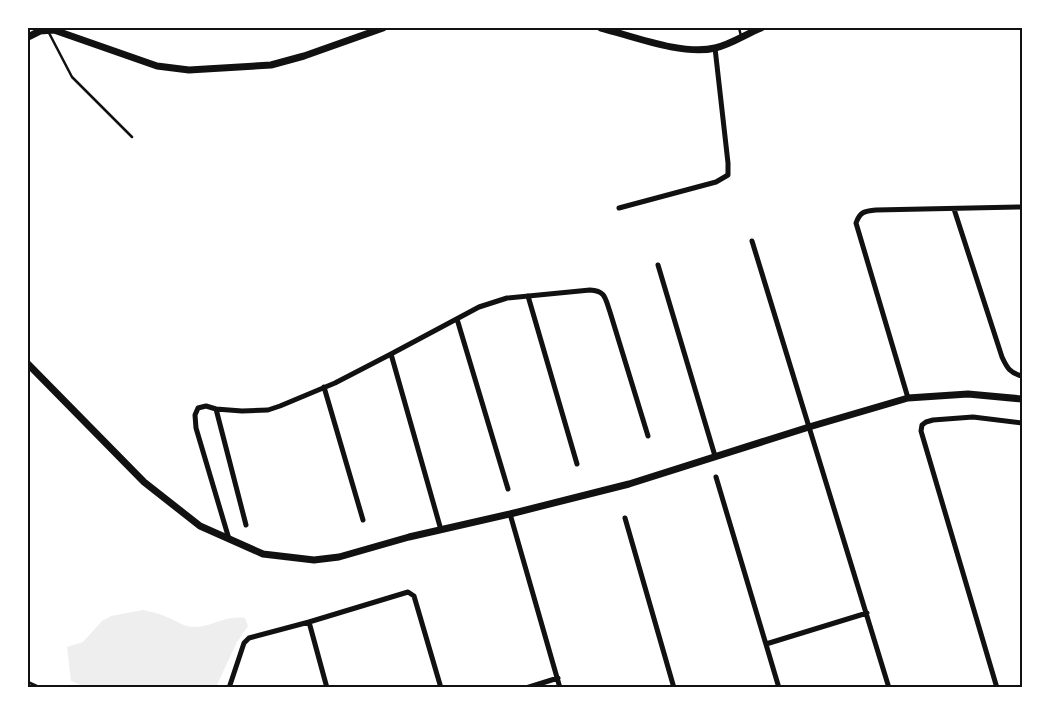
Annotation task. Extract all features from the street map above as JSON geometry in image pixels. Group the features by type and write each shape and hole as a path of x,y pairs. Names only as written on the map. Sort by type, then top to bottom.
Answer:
{"street":[{"path":"28,37 48,30 70,35 157,66 189,70 271,65 304,56 383,28"},
{"path":"604,28 680,48 701,50 715,48 761,28"},
{"path":"619,208 716,182 728,175 715,48"},
{"path":"908,398 856,223 859,214 865,211 1022,207"},
{"path":"954,209 1004,362 1011,373 1022,376"},
{"path":"752,241 889,688"},
{"path":"658,265 715,456"},
{"path":"229,539 196,428 195,415 198,408 206,406 216,409 242,411 268,410 324,387 479,307 507,298 590,290 600,291 604,295 648,436"},
{"path":"528,296 577,464"},
{"path":"457,319 508,489"},
{"path":"391,354 441,530"},
{"path":"28,364 144,482 200,526 263,554 314,560 339,557 629,484 908,398 968,394 1022,399"},
{"path":"324,387 363,520"},
{"path":"216,409 246,525"},
{"path":"996,688 921,431 922,425 926,422 973,417 1022,423"},
{"path":"716,478 779,688"},
{"path":"510,514 560,688"},
{"path":"625,518 674,688"},
{"path":"229,688 244,643 249,638 404,593 411,593 414,596 441,688"},
{"path":"766,644 867,613"},
{"path":"309,622 327,688"},
{"path":"526,688 558,678"}],"lane":[{"path":"739,28 741,37"},
{"path":"48,30 72,77 132,137"},
{"path":"28,682 41,688"}],"shaded area":[{"path":"143,610 163,615 191,627 207,625 231,618 245,618 248,626 237,642 216,687 88,688 71,681 67,647 83,642 102,621 111,616"}]}
